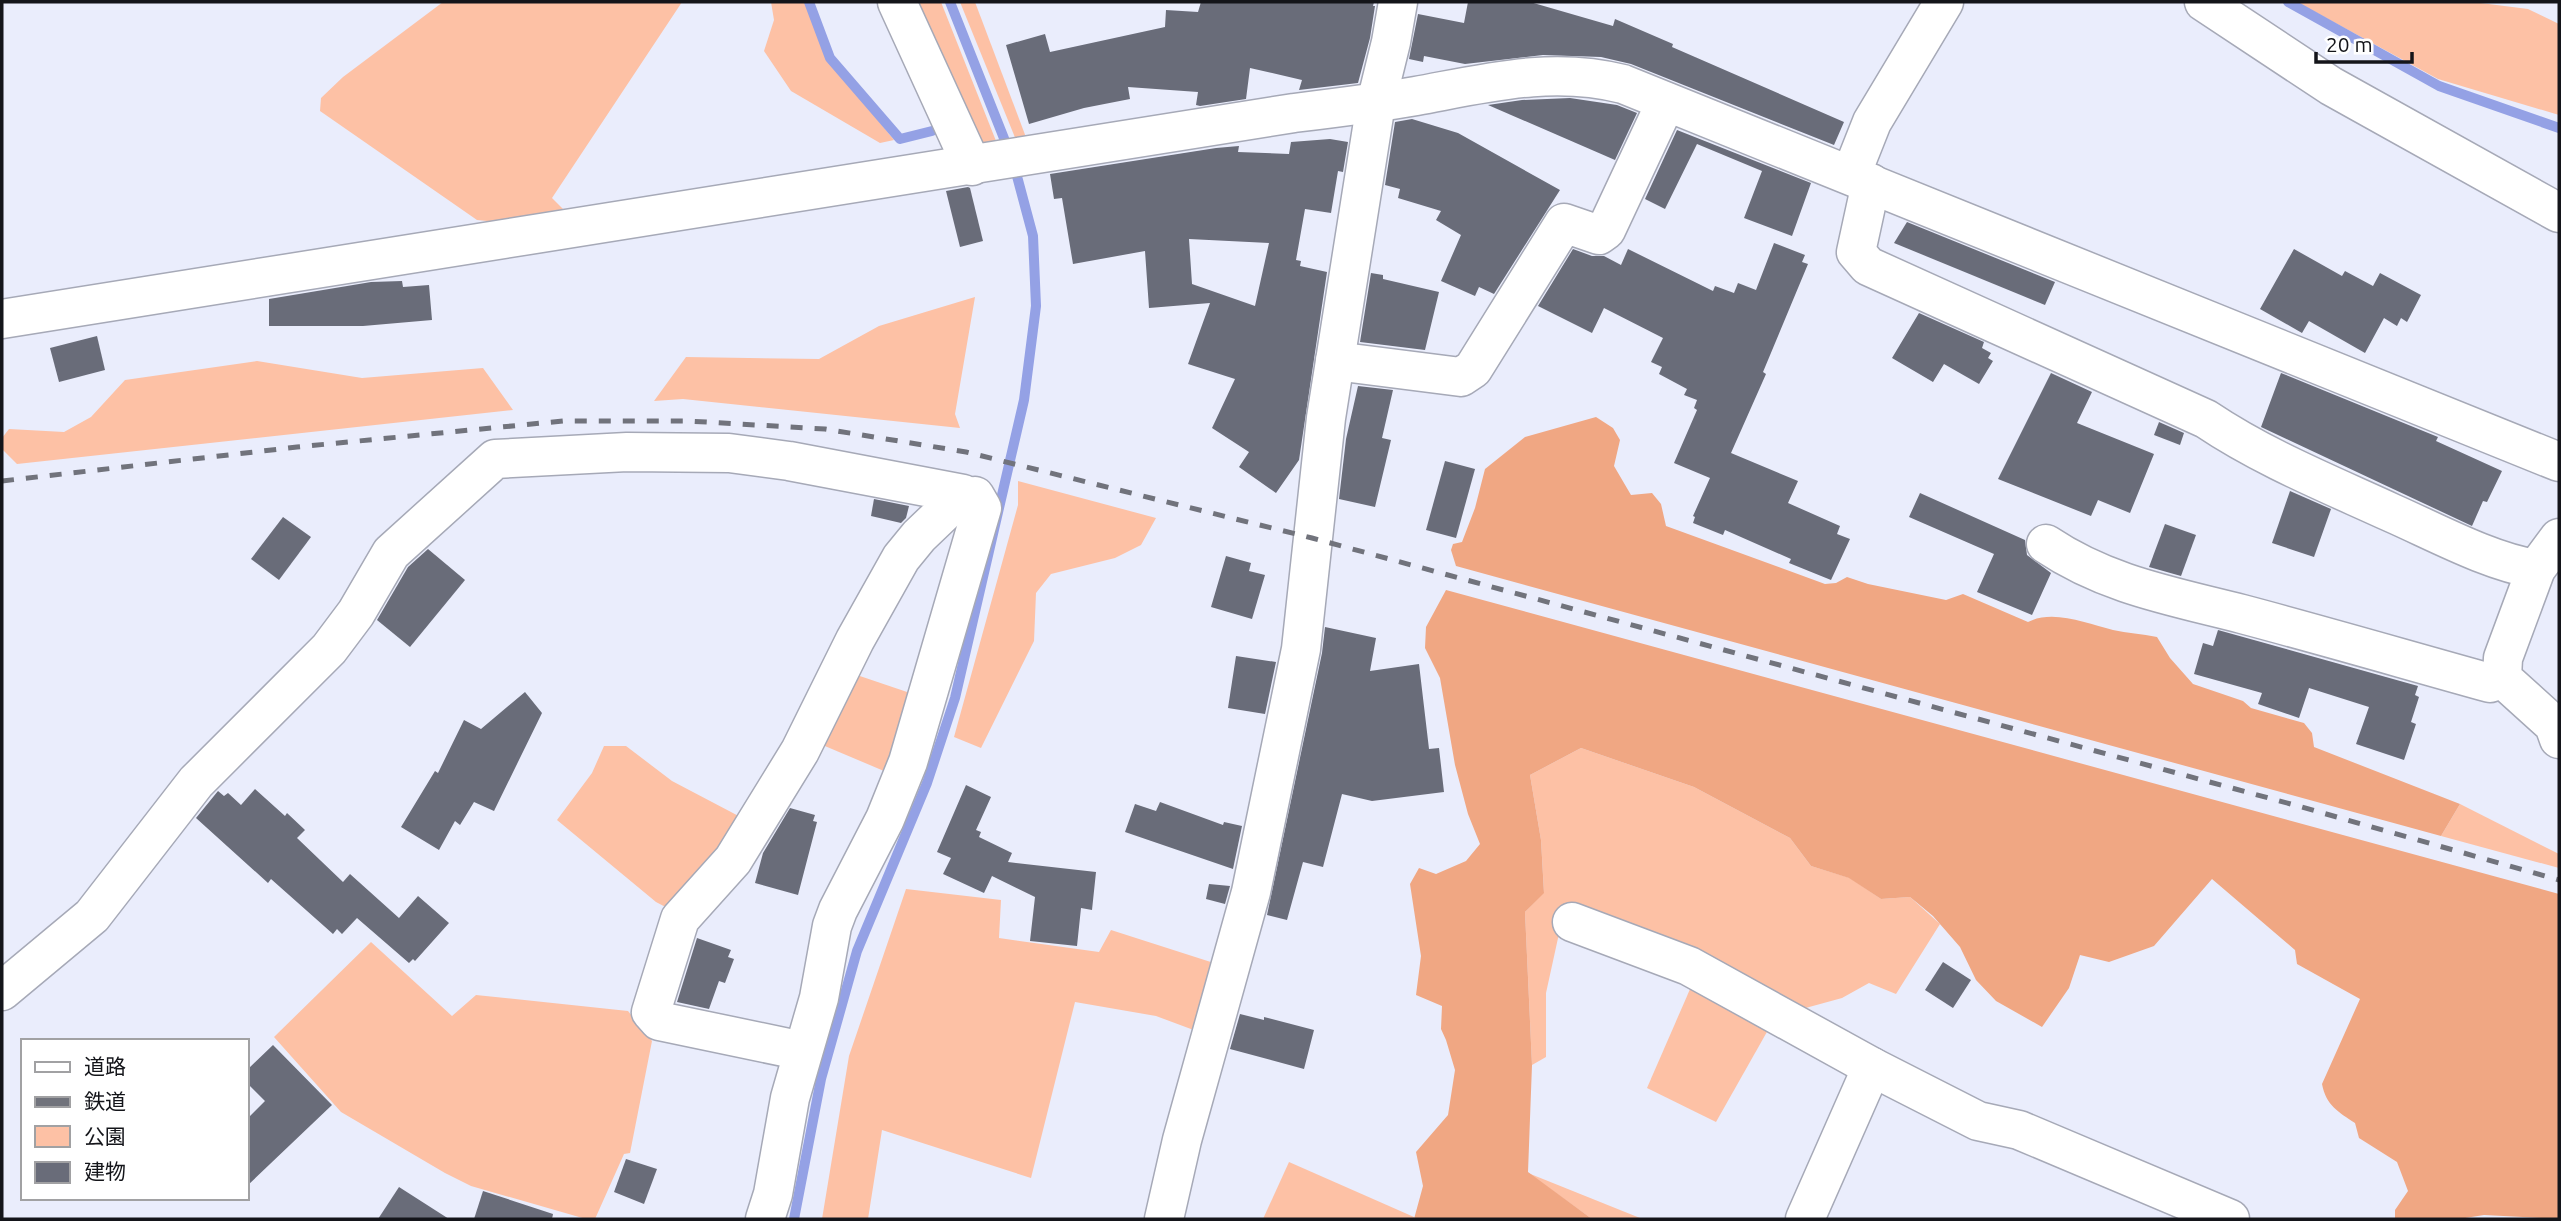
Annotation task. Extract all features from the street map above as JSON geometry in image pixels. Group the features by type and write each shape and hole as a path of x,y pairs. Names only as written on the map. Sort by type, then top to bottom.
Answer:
{"street":[{"path":"897,2 981,164"},
{"path":"1164,1219 1182,1140 1251,892 1301,649 1335,361 1376,103 1398,2"},
{"path":"1944,2 1872,122 1861,179 1856,252 1868,266 2206,419 2280,462 2449,539 2519,566 2536,569"},
{"path":"2204,2 2331,86 2559,213"},
{"path":"2,319 1294,113 1376,103 1515,78 1571,75 1595,77 1623,84 2559,462"},
{"path":"1335,361 1461,377 1473,369 1564,223 1599,235 1606,230 1666,102"},
{"path":"2,991 92,916 196,782 329,649 356,612 391,553 495,459 627,452 729,453 789,461 963,494 919,536 901,558 855,640 800,751 733,860 680,919 651,1012 659,1021 803,1051"},
{"path":"765,1219 790,1098 819,998 832,926 885,819 908,762 982,508 975,496"},
{"path":"2502,678 2503,659 2536,569 2559,538"},
{"path":"2046,544 2069,560 2142,590 2252,617 2490,683 2502,678"},
{"path":"2502,678 2554,724 2559,739"},
{"path":"1572,922 1689,966 1872,1067 1979,1121 2019,1130 2230,1219"},
{"path":"1805,1219 1872,1067"}],"green space":[{"path":"443,2 682,2 552,198 568,214 507,223 477,220 320,111 321,98 343,77"},
{"path":"771,2 804,2 828,59 894,140 880,143 791,91 764,51 774,20"},
{"path":"909,2 941,2 998,146 982,146"},
{"path":"960,2 975,2 1027,140 1016,140"},
{"path":"2297,2 2473,2 2528,9 2559,24 2559,115 2438,79"},
{"path":"975,297 955,414 960,428 683,399 654,401 686,357 819,359 879,326"},
{"path":"257,361 362,378 483,368 513,410 17,464 2,449 2,438 9,429 64,432 91,417 125,380"},
{"path":"1018,481 1156,518 1141,545 1115,558 1051,574 1036,593 1034,641 981,748 954,737 1018,505"},
{"path":"848,672 913,694 884,771 813,741"},
{"path":"604,746 626,746 672,781 750,822 675,912 656,902 557,820 592,773"},
{"path":"1581,748 1694,787 1790,838 1811,866 1850,878 1881,899 1910,897 1940,924 1896,994 1869,983 1842,998 1791,1012 1560,929 1546,993 1546,1057 1532,1065 1525,912 1544,892 1541,840 1530,775"},
{"path":"2460,804 2559,854 2559,868 2441,836"},
{"path":"906,889 1001,900 999,938 1099,952 1111,930 1217,964 1199,1032 1156,1016 1075,1002 1031,1178 882,1130 868,1219 822,1219 849,1056"},
{"path":"371,942 452,1016 476,995 628,1011 652,1041 630,1153 624,1154 595,1219 586,1219 471,1186 445,1173 341,1112 274,1037"},
{"path":"1694,980 1772,1023 1716,1122 1647,1088"},
{"path":"1289,1162 1414,1217 1414,1219 1263,1219"},
{"path":"1528,1173 1640,1218 1640,1219 1592,1219"}],"shaded area":[{"path":"1596,417 1613,428 1620,440 1614,466 1631,495 1652,493 1661,504 1666,526 1825,584 1836,583 1847,577 1946,600 1963,594 2028,622 2038,618 2059,617 2157,637 2170,658 2193,684 2243,701 2251,708 2304,723 2312,733 2314,747 2460,804 2441,836 1456,566 1451,550 1453,544 1462,542 1475,508 1485,469 1525,437"},
{"path":"1446,590 2559,894 2559,1219 2484,1215 2459,1219 2395,1219 2395,1210 2408,1191 2397,1162 2359,1138 2355,1123 2330,1103 2322,1084 2360,999 2297,964 2295,950 2212,879 2154,946 2109,962 2080,955 2069,988 2042,1027 1996,1001 1976,980 1960,947 1933,916 1910,897 1881,899 1849,878 1811,866 1790,838 1694,787 1581,748 1530,775 1541,840 1544,893 1525,912 1532,1065 1528,1172 1592,1219 1414,1219 1423,1186 1416,1152 1448,1115 1455,1070 1441,1029 1442,1006 1416,995 1421,956 1410,884 1419,868 1436,874 1466,861 1480,844 1468,814 1455,765 1440,678 1425,648 1426,627"}],"building":[{"path":"1201,2 1374,2 1370,38 1358,83 1299,90 1302,80 1250,68 1246,99 1200,106 1196,105 1198,92 1128,87 1130,99 1084,108 1029,124 1006,45 1045,34 1050,52 1165,27 1166,10 1198,12"},
{"path":"1468,2 1530,2 1613,26 1615,19 1673,44 1672,47 1844,122 1834,145 1631,64 1601,57 1543,55 1465,64 1424,56 1423,62 1409,59 1418,14 1464,23"},
{"path":"1570,98 1617,105 1637,113 1615,160 1488,105 1522,100"},
{"path":"1412,119 1458,133 1560,190 1494,294 1479,287 1475,296 1441,281 1461,235 1436,220 1441,211 1398,198 1400,189 1385,185 1395,122"},
{"path":"1677,130 1811,183 1792,236 1744,218 1762,171 1697,144 1665,209 1645,199"},
{"path":"1330,139 1348,142 1343,172 1338,171 1331,213 1305,209 1296,260 1301,261 1300,266 1327,272 1299,460 1276,493 1239,467 1249,452 1212,428 1235,379 1188,364 1210,303 1149,308 1145,251 1073,264 1062,198 1054,199 1050,174 1239,146 1238,152 1289,154 1291,142","holes":["1189,239 1269,243 1255,306 1192,284"]},
{"path":"968,187 983,241 960,247 946,191"},
{"path":"1907,222 2055,282 2045,305 1894,243"},
{"path":"1774,243 1805,255 1802,262 1808,264 1763,372 1766,374 1731,453 1798,481 1788,503 1840,526 1837,534 1850,539 1831,580 1789,563 1791,559 1725,530 1723,535 1693,523 1693,516 1710,478 1674,463 1697,410 1694,408 1697,400 1684,395 1687,389 1659,374 1662,367 1651,362 1663,338 1604,308 1592,333 1538,306 1573,249 1592,256 1604,256 1621,265 1628,249 1713,291 1715,286 1734,293 1738,283 1756,290"},
{"path":"2294,249 2342,276 2345,271 2373,286 2380,273 2421,295 2407,322 2401,318 2397,326 2384,318 2365,353 2309,321 2302,333 2260,309"},
{"path":"1371,273 1383,275 1383,279 1439,292 1425,350 1360,342"},
{"path":"402,281 403,287 429,285 432,320 363,326 269,326 269,299 371,282"},
{"path":"1919,313 1984,342 1982,348 1991,353 1988,358 1993,361 1979,384 1944,364 1933,382 1892,358"},
{"path":"97,336 105,370 59,382 50,348"},
{"path":"2051,373 2092,392 2077,423 2154,454 2130,513 2098,500 2091,516 1998,479"},
{"path":"2281,373 2438,437 2436,441 2502,471 2487,502 2483,501 2472,526 2261,427"},
{"path":"1358,386 1393,390 1382,438 1391,440 1375,507 1339,499 1346,439"},
{"path":"2159,422 2184,433 2180,445 2154,435"},
{"path":"1445,461 1475,469 1456,538 1426,530"},
{"path":"2290,491 2331,509 2314,557 2272,543"},
{"path":"1920,493 2025,540 2027,555 2051,573 2032,615 1977,592 1994,554 1909,517"},
{"path":"874,499 909,506 906,518 901,523 871,516"},
{"path":"283,517 311,537 279,580 251,559"},
{"path":"2165,524 2196,535 2181,576 2149,567"},
{"path":"428,549 465,580 410,647 377,620 408,567"},
{"path":"1226,556 1251,563 1249,571 1265,575 1252,619 1211,607"},
{"path":"1325,627 1376,638 1370,671 1419,664 1429,749 1439,748 1444,792 1372,801 1342,794 1323,867 1303,862 1287,920 1267,915 1322,653"},
{"path":"2218,630 2418,686 2415,695 2419,697 2411,722 2416,724 2404,760 2356,744 2369,707 2309,688 2299,718 2258,704 2262,693 2194,674 2203,643 2213,646"},
{"path":"1236,656 1276,662 1265,714 1228,708"},
{"path":"525,692 542,713 494,811 474,802 460,825 455,821 439,850 401,827 435,771 438,773 464,720 481,729"},
{"path":"966,785 991,797 976,830 981,832 979,837 1012,853 1008,862 1096,872 1092,910 1081,908 1077,946 1030,941 1035,897 992,876 984,893 943,874 951,858 937,852"},
{"path":"255,789 305,830 297,838 343,882 350,874 399,918 418,896 449,923 415,961 413,959 409,963 357,918 342,934 337,929 333,934 271,879 268,883 196,818 218,791 224,796 228,793 241,805"},
{"path":"1160,802 1223,825 1224,822 1242,826 1233,869 1125,832 1135,804 1156,811"},
{"path":"790,808 815,815 813,821 817,822 798,895 755,883 763,853"},
{"path":"1209,884 1230,886 1225,904 1206,899"},
{"path":"697,938 731,950 728,957 734,959 725,983 719,981 709,1009 677,1002"},
{"path":"1943,962 1971,980 1953,1008 1925,990"},
{"path":"1240,1014 1264,1020 1264,1017 1314,1030 1304,1069 1230,1049"},
{"path":"273,1045 332,1105 248,1185 248,1118 265,1101 248,1084 248,1069"},
{"path":"626,1159 657,1169 644,1204 614,1192"},
{"path":"399,1187 449,1219 378,1219"},
{"path":"483,1191 553,1214 552,1219 474,1219"}],"waterway":[{"path":"809,2 830,58 900,139 932,131"},
{"path":"950,2 1009,151"},
{"path":"2288,2 2439,86 2559,128"},
{"path":"794,1219 821,1079 857,951 927,783 955,698 1024,400 1036,306 1033,236 1014,165"}],"railway":[{"path":"2,481 297,447 563,421 688,421 825,429 966,452 1312,538 2298,806 2559,880"}]}
